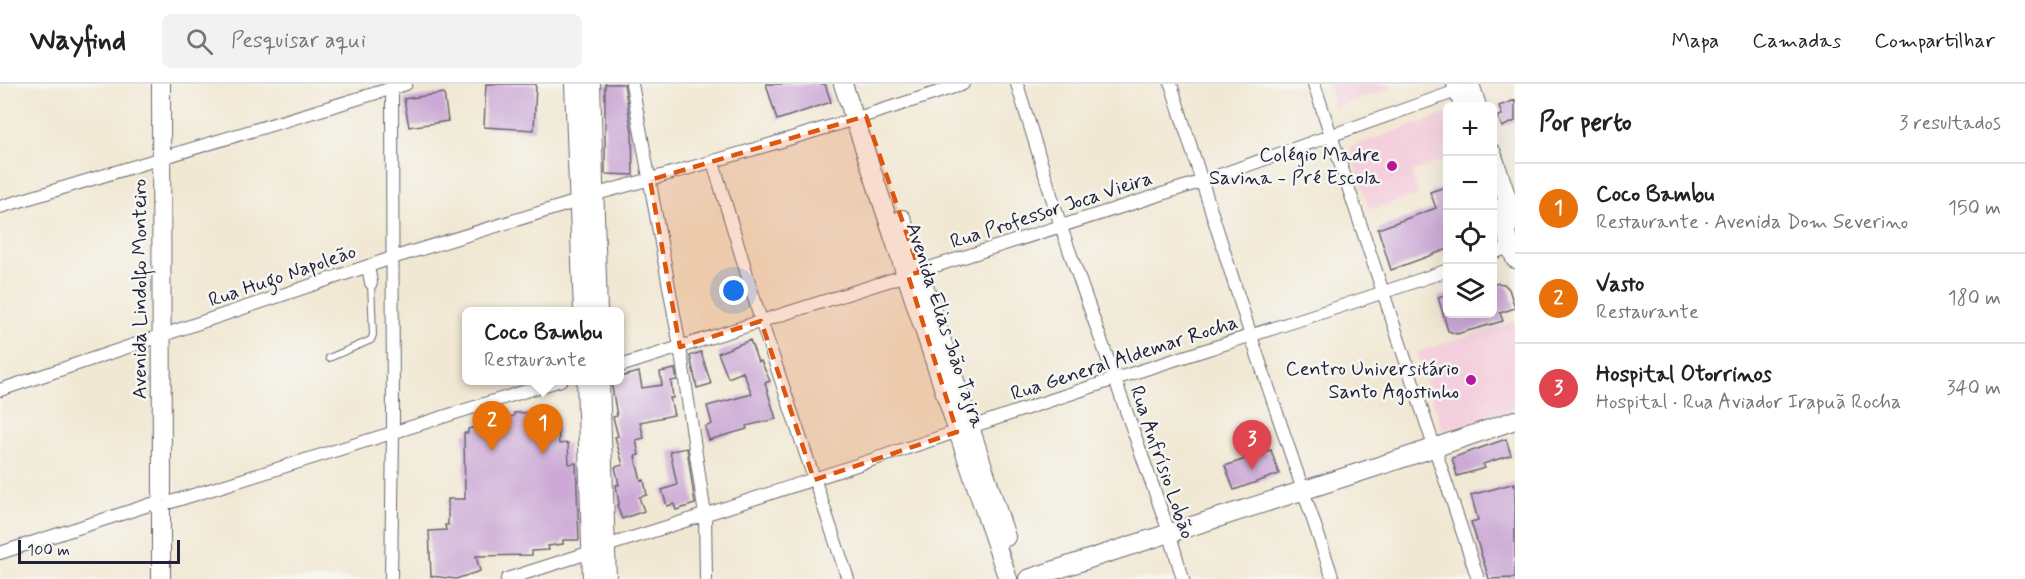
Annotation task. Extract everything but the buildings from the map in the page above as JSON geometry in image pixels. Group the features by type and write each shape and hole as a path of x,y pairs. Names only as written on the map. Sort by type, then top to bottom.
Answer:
{"street":[{"name":"Avenida Lindolfo Monteiro","path":"161,84 163,336 161,579"},
{"path":"0,207 392,86 406,84"},
{"path":"574,84 597,307"},
{"path":"583,307 585,198 591,84"},
{"path":"632,84 680,347 705,515 706,579"},
{"name":"Avenida Elias João Tajra","path":"843,84 860,118 914,273 1008,579"},
{"name":"Avenida Elias João Tajra","path":"856,84 860,118"},
{"name":"Rua Hugo Napoleão","path":"0,390 392,258 585,198 860,118 963,84"},
{"name":"Rua Anfrísio Lobão","path":"1017,84 1061,227 1169,532 1183,579"},
{"path":"1171,84 1251,336 1333,579"},
{"path":"1314,84 1478,579"},
{"path":"391,579 392,86"},
{"path":"1463,90 1474,102"},
{"name":"Rua Professor Joca Vieira","path":"624,365 1203,181 1463,90"},
{"path":"1493,156 1515,222"},
{"path":"713,162 761,321 848,579"},
{"path":"1497,207 1513,253 1497,253"},
{"path":"368,266 371,283"},
{"name":"Rua General Aldemar Rocha","path":"507,579 1443,272"},
{"path":"0,553 162,502 393,435 549,385"},
{"path":"586,385 598,549 607,579"},
{"path":"592,579 598,549 600,385"},
{"path":"1028,579 1169,532 1435,449 1515,420"},
{"name":"Avenida Elias João Tajra","path":"964,430 1020,579"}],"lane":[{"path":"329,358 371,340 373,334 371,283"}],"highlighted area":[{"path":"866,116 920,272 908,275 957,432 814,480 761,321 680,347 650,180"}],"shaded area":[{"path":"1328,84 1391,84 1390,89 1335,107"},
{"name":"Colégio Madre Savina - Pré Escola","path":"1443,115 1443,160 1411,172 1418,195 1369,210 1350,147"},
{"name":"Centro Universitário Santo Agostinho","path":"1515,321 1515,408 1443,431 1417,352"}],"place":[{"name":"Colégio Madre Savina - Pré Escola","path":"1392,166"},
{"name":"Centro Universitário Santo Agostinho","path":"1471,380"},
{"name":"Vasto","path":"492,451"},
{"name":"Coco Bambu","path":"543,454"},
{"name":"Hospital Otorrinos","path":"1252,470"}]}
